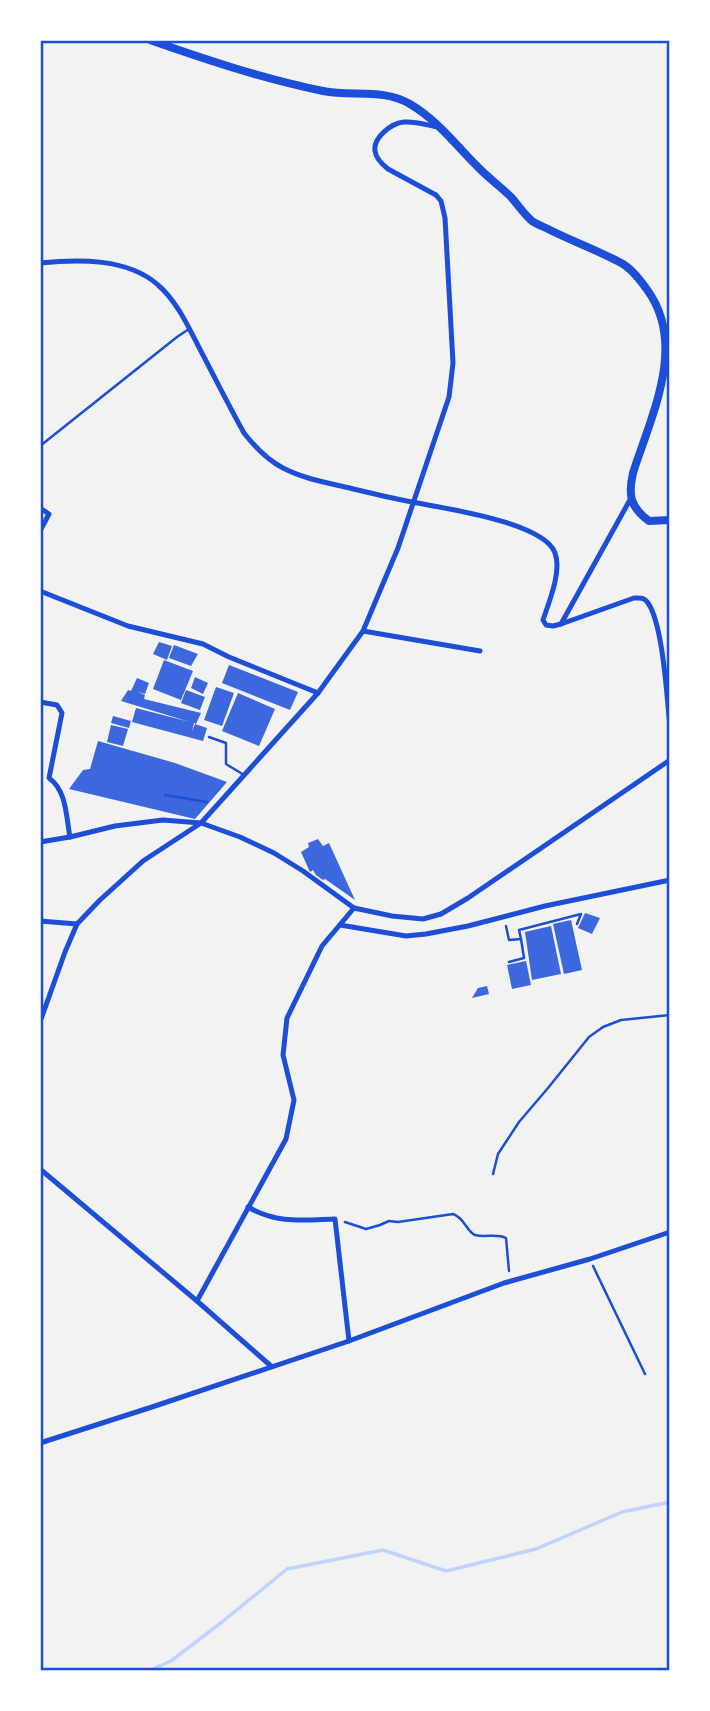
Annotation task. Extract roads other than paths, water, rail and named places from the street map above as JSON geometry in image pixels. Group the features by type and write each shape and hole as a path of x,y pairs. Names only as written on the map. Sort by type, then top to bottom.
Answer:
{"main road":[{"path":"150,40 234,69 294,85 328,92 392,96 408,102 441,128 533,221 626,266 641,280 659,308 666,342 665,363 657,400 633,472 631,498 635,509 649,521 670,520"}],"street":[{"path":"40,1022 78,924 143,861 201,824 318,692 363,631 398,548 449,397 453,363 445,218 441,201 436,195 381,164 375,151 381,134 396,124 406,122 441,128"},
{"path":"40,263 103,261 142,274 158,284 190,329 244,433 255,448 283,468 307,478 505,522 537,535 550,544 557,565 543,620 546,625 561,624 637,597 648,601 656,621 662,655 670,727"},
{"path":"561,624 631,498"},
{"path":"40,508 49,514 40,531"},
{"path":"40,591 128,626 203,644 318,692"},
{"path":"363,631 480,651"},
{"path":"40,702 57,705 61,713 49,778 61,792 70,837"},
{"path":"40,842 153,821 201,824 240,836 274,853 354,908 423,919 441,914 468,898 670,760"},
{"path":"340,925 406,936 445,931 545,906 670,880"},
{"path":"197,1301 286,1139 294,1100 284,1055 287,1018 322,946 354,908"},
{"path":"40,921 78,924"},
{"path":"40,1169 271,1366"},
{"path":"248,1207 278,1220 335,1219 349,1341"},
{"path":"40,1443 349,1341 503,1283 590,1259 670,1232"}],"lane":[{"path":"40,446 190,329"},
{"path":"209,737 226,743 226,764 244,775"},
{"path":"493,1174 498,1154 519,1122 589,1037 603,1027 621,1020 670,1015"}],"waterway":[{"path":"148,1671 171,1661 287,1569 383,1550 446,1571 536,1549 622,1512 670,1502"}]}
